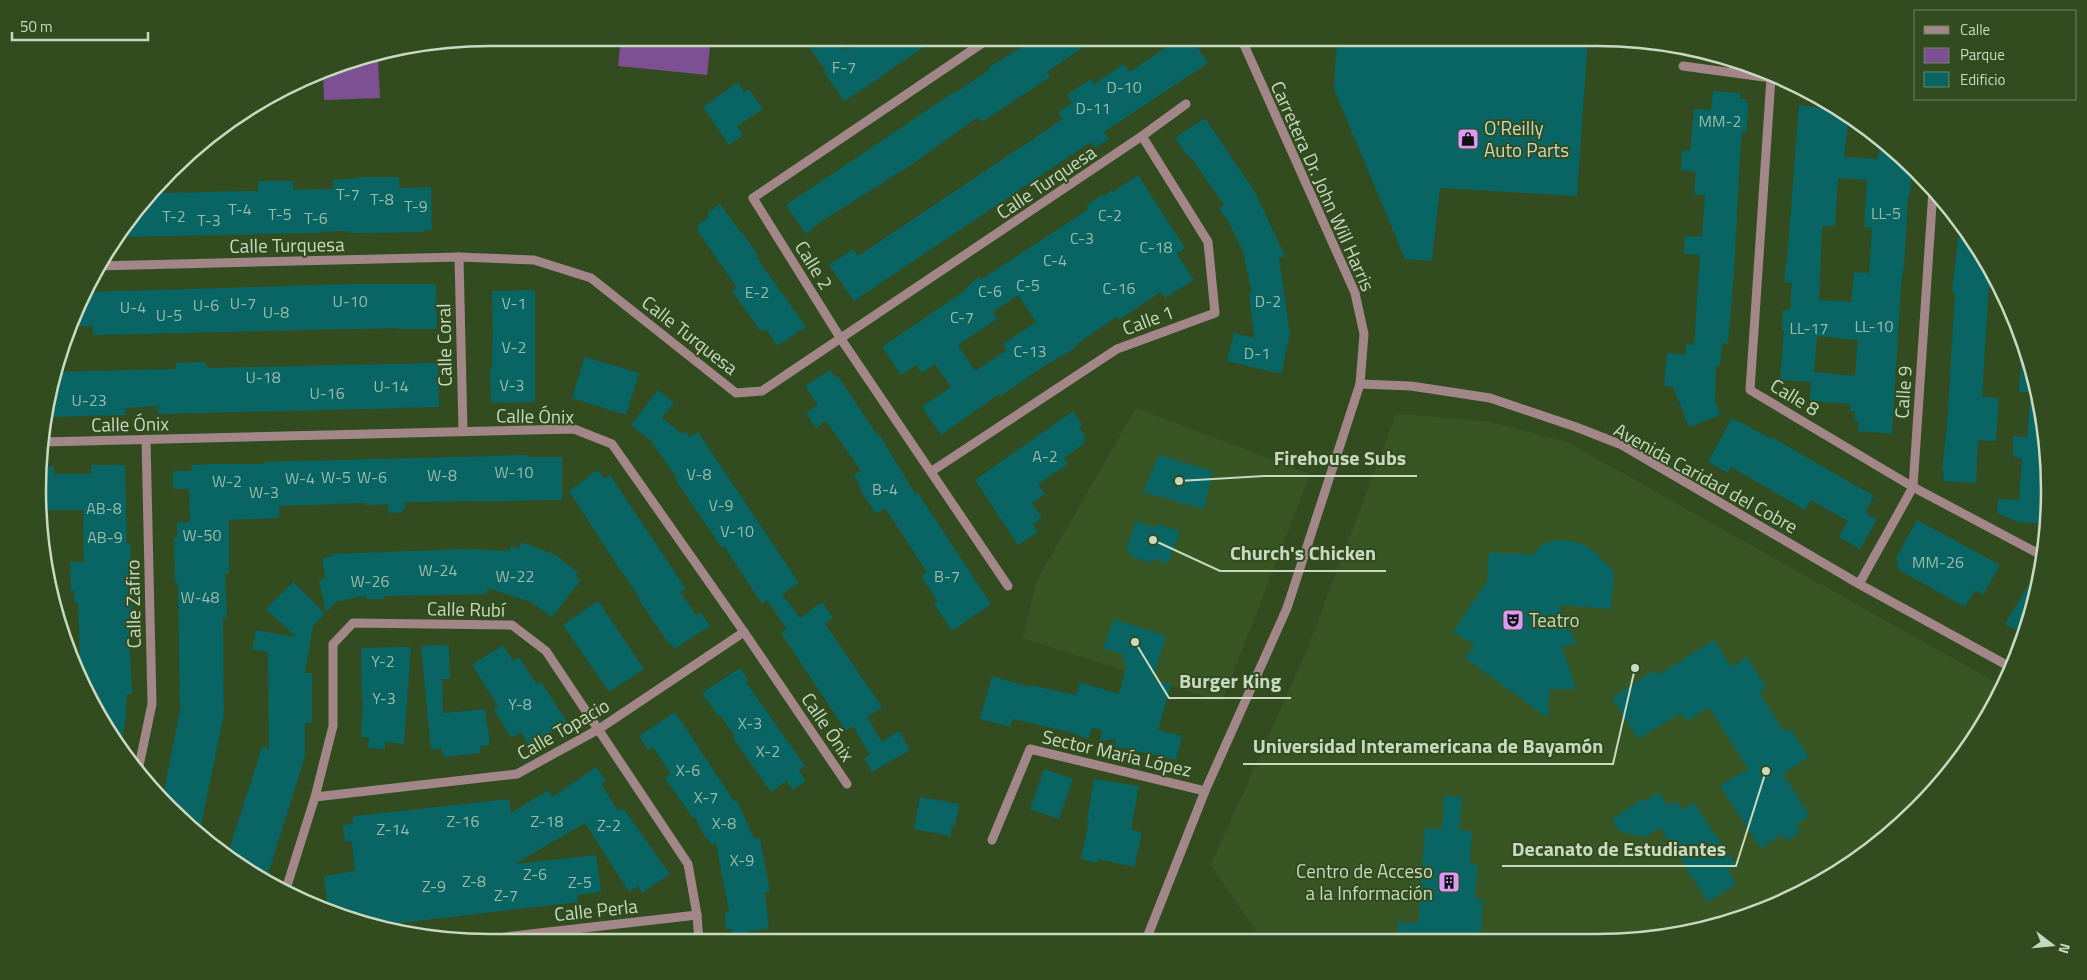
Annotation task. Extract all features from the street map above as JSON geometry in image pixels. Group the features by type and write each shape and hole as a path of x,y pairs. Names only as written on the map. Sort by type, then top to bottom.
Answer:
{"street":[{"name":"Calle 2","path":"978,46 753,198 841,339 1008,586"},
{"name":"Carretera Dr. John Will Harris","path":"1148,934 1205,791 1287,608 1360,384 1364,334 1355,293 1244,46"},
{"path":"1683,66 1756,76"},
{"name":"Calle 8","path":"1771,82 1750,390 1913,487 2036,552"},
{"name":"Calle Turquesa","path":"107,266 459,258 534,260 591,278 736,393 762,391 1142,136 1186,104"},
{"name":"Calle 1","path":"932,471 1117,349 1215,313 1208,242 1142,136"},
{"name":"Calle 9","path":"1859,584 1913,487 1932,199"},
{"name":"Calle Coral","path":"459,258 462,431"},
{"name":"Avenida Caridad del Cobre","path":"1360,384 1411,386 1490,398 1576,427 1622,445 1859,584 2005,664"},
{"name":"Calle Ónix","path":"49,442 574,429 612,444 744,632 847,784"},
{"name":"Calle Zafiro","path":"140,762 152,704 146,440"},
{"name":"Calle Rubí","path":"287,884 315,797 333,726 333,644 353,623 512,625 546,651 688,864 698,934"},
{"name":"Calle Topacio","path":"315,797 516,774 600,730 744,632"},
{"name":"Sector María López","path":"992,840 1030,749 1205,791"},
{"name":"Calle Perla","path":"524,934 697,915"}],"shaded area":[{"path":"1136,408 1310,474 1222,702 1023,638 1036,582"},
{"path":"1396,414 1486,421 1567,442 1996,683 1966,737 1949,760 1931,783 1890,824 1844,859 1819,874 1767,900 1740,910 1684,925 1626,933 1258,934 1211,865 1307,650"}],"green space":[{"path":"620,46 710,46 707,75 618,66"},
{"path":"378,60 380,98 324,100 323,79"}],"building":[{"path":"808,46 842,46 845,50 851,46 925,46 844,101 824,72 826,71"},
{"path":"1024,46 1084,46 1047,72 1050,77 982,122 978,117 911,165 822,221 806,234 786,205 955,93 990,69 989,67"},
{"path":"1168,46 1196,46 1208,63 1104,132 1109,139 1095,148 1091,142 854,301 829,265 853,249 858,256 1063,119 1058,112 1072,103 1067,95 1091,79 1094,84 1124,64 1130,72"},
{"name":"O'Reilly Auto Parts","path":"1337,46 1587,46 1577,196 1440,188 1432,261 1405,259 1334,89"},
{"path":"738,82 744,92 749,89 763,109 737,126 743,135 729,145 703,107"},
{"path":"1713,91 1740,93 1740,99 1746,99 1746,103 1748,103 1748,113 1746,133 1742,132 1740,155 1728,344 1722,343 1720,366 1716,366 1715,400 1720,415 1689,427 1673,387 1664,386 1667,353 1685,355 1686,344 1694,345 1700,255 1684,254 1685,236 1702,237 1705,195 1694,194 1696,172 1681,170 1682,150 1690,151 1694,109 1711,110"},
{"path":"1799,105 1822,108 1848,124 1844,157 1878,159 1879,148 1911,176 1910,195 1908,195 1905,254 1901,286 1892,434 1858,431 1859,421 1854,420 1855,411 1850,411 1851,404 1810,401 1811,382 1780,380 1784,331 1782,331 1783,310 1790,310 1792,283 1784,282","holes":["1838,178 1867,180 1864,227 1872,228 1869,273 1854,272 1851,302 1819,300 1822,226 1835,226","1817,336 1858,340 1855,376 1814,372"]},
{"path":"1205,118 1255,192 1285,256 1279,257 1290,334 1281,374 1227,361 1234,333 1254,338 1249,293 1252,292 1243,252 1229,222 1219,209 1224,205 1193,160 1186,154 1175,138"},
{"path":"1138,175 1185,248 1177,254 1194,280 1165,298 1160,292 1119,320 1116,317 1076,345 1077,347 1041,368 1001,396 999,394 941,435 922,407 951,387 935,364 922,373 916,365 901,375 882,347 957,297 978,277 980,280 1089,209 1086,206 1103,194 1104,196 1112,190 1113,192","holes":["1018,295 1036,322 1003,344 1007,350 975,371 958,345 997,319 993,312"]},
{"path":"399,177 399,188 431,187 432,230 424,230 424,232 349,233 348,231 126,237 160,193 258,191 258,181 293,181 293,190 333,189 333,180"},
{"path":"720,204 741,233 743,233 759,257 757,258 806,327 777,346 766,329 761,332 732,291 737,288 697,230 699,228 697,225 709,217 707,213"},
{"path":"1959,233 1989,283 1982,397 1999,398 1996,441 1978,440 1976,483 1943,481 1944,471 1942,471 1947,427 1955,292 1952,292"},
{"path":"353,284 436,284 437,329 396,328 93,335 93,326 78,326 93,292"},
{"path":"535,290 535,402 491,403 492,291"},
{"path":"585,357 639,373 626,415 572,398"},
{"path":"2021,359 2030,392 2019,392"},
{"path":"206,362 207,368 438,363 439,407 161,414 158,413 158,406 125,408 126,415 53,417 62,372 176,369 175,363"},
{"path":"830,370 836,378 838,376 877,435 879,434 916,495 918,493 991,604 952,631 934,604 938,602 921,576 927,572 885,508 876,514 859,488 861,487 854,475 861,471 826,421 816,428 806,413 818,405 805,386"},
{"path":"658,390 674,402 662,418 682,434 686,431 689,437 698,432 799,583 782,594 800,618 822,602 833,618 825,624 882,707 867,717 882,742 899,731 910,750 872,772 864,758 870,755 853,726 846,731 781,633 787,629 767,600 762,604 724,546 722,548 675,479 677,478 651,441 631,425"},
{"path":"2031,396 2040,461 2040,524 2018,522 1997,513 1998,499 2019,500 2022,458 2013,457 2013,436 2027,437"},
{"path":"1073,411 1082,425 1079,427 1086,438 1083,440 1085,443 1064,458 1068,464 1038,484 1045,494 1032,503 1042,518 1033,524 1038,532 1018,545 975,480"},
{"path":"1732,418 1773,438 1874,496 1865,513 1877,519 1860,549 1839,537 1848,521 1811,500 1805,510 1731,467 1728,473 1708,462"},
{"path":"527,455 527,457 562,457 562,500 405,502 405,509 402,512 388,513 388,504 279,506 279,518 229,520 229,574 225,574 227,618 223,618 224,714 201,827 164,791 180,710 178,582 175,583 174,538 177,538 177,522 190,522 189,489 173,489 173,471 192,471 191,465 262,464 265,462"},
{"path":"1159,455 1213,471 1204,509 1143,492"},
{"path":"91,465 125,465 127,544 130,544 133,625 129,626 132,694 127,694 122,738 92,686 80,660 78,603 75,603 74,591 71,591 70,562 84,562 83,510 47,510 47,467 54,466 54,474 91,474"},
{"path":"598,470 604,479 610,475 684,586 685,589 680,592 696,615 700,612 710,626 674,649 639,600 569,491"},
{"path":"1917,520 2000,565 1983,595 1975,590 1965,607 1899,570 1896,558"},
{"path":"1136,521 1156,528 1158,524 1180,531 1168,564 1153,559 1151,563 1129,556 1131,551 1126,549"},
{"name":"Teatro","path":"1554,540 1573,541 1586,546 1595,552 1614,572 1611,609 1558,605 1576,643 1562,647 1576,689 1549,689 1548,718 1465,658 1475,645 1453,632 1487,581 1489,552 1532,555 1542,545"},
{"path":"521,542 556,555 578,573 575,576 581,580 552,617 531,602 487,588 487,594 384,596 384,599 366,599 366,595 336,602 326,612 319,580 326,578 322,559 332,556 331,554 468,549 509,551 511,546 519,549"},
{"path":"2031,580 2018,631 2005,624"},
{"path":"293,582 325,613 313,626 305,673 312,673 312,723 305,723 305,757 268,874 229,849 262,747 269,749 268,652 252,649 256,630 296,637 266,609"},
{"path":"598,601 644,669 609,692 563,625"},
{"path":"1114,619 1166,636 1153,679 1171,684 1158,730 1182,736 1176,760 1114,746 1116,739 1100,741 1102,730 1092,728 1088,739 1069,732 1013,719 1010,727 980,719 992,676 1029,687 1030,685 1076,695 1080,682 1119,694 1127,663 1122,662 1124,655 1103,648"},
{"path":"1714,640 1732,667 1747,657 1766,688 1759,692 1784,732 1790,728 1809,757 1783,774 1810,816 1796,825 1800,832 1786,841 1781,834 1761,849 1720,786 1748,769 1709,707 1687,721 1681,713 1638,739 1612,698 1655,670 1658,675"},
{"path":"449,645 450,679 442,679 443,712 485,709 490,745 480,746 481,753 445,757 445,755 442,755 441,748 431,750 421,646"},
{"path":"503,645 513,661 519,657 537,685 541,682 567,722 529,746 521,732 511,738 493,708 499,708 472,665"},
{"path":"411,647 404,744 385,742 385,749 368,748 369,738 361,737 363,700 361,648"},
{"path":"740,668 748,680 746,682 805,766 799,770 806,781 793,790 786,781 771,792 733,738 735,736 702,693"},
{"path":"675,712 734,801 737,800 754,839 760,838 770,891 765,892 769,929 748,931 748,934 732,934 732,929 726,929 725,912 729,912 716,843 711,845 708,838 706,839 695,817 693,818 665,778 671,774 653,747 648,750 639,736"},
{"path":"596,767 606,781 601,784 618,811 623,808 670,874 642,893 638,886 629,892 585,823 515,864 596,855 601,892 577,895 578,902 396,924 375,919 327,903 324,876 355,871 352,841 345,842 343,825 353,824 352,818 355,816 509,799 511,813 548,790 553,797"},
{"path":"1044,769 1073,779 1059,819 1030,809"},
{"path":"1094,779 1139,786 1131,830 1142,832 1134,867 1098,859 1097,863 1081,859 1089,820 1087,820"},
{"path":"1659,792 1668,806 1677,801 1682,810 1694,803 1736,865 1728,870 1736,884 1708,902 1660,828 1645,837 1620,832 1612,819 1642,799 1643,802"},
{"name":"Centro de Acceso a la Información","path":"1444,796 1462,797 1459,830 1472,831 1470,865 1478,865 1475,898 1483,899 1481,932 1475,932 1475,934 1397,934 1398,922 1418,923 1425,828 1442,829"},
{"path":"920,797 959,804 955,826 952,826 950,836 914,829"}],"place":[{"name":"O'Reilly Auto Parts","path":"1468,139"},
{"name":"Firehouse Subs","path":"1179,481"},
{"name":"Church's Chicken","path":"1153,540"},
{"name":"Teatro","path":"1513,620"},
{"name":"Burger King","path":"1135,642"},
{"name":"Universidad Interamericana de Bayamón","path":"1635,668"},
{"name":"Decanato de Estudiantes","path":"1766,771"},
{"name":"Centro de Acceso a la Información","path":"1449,882"}]}
